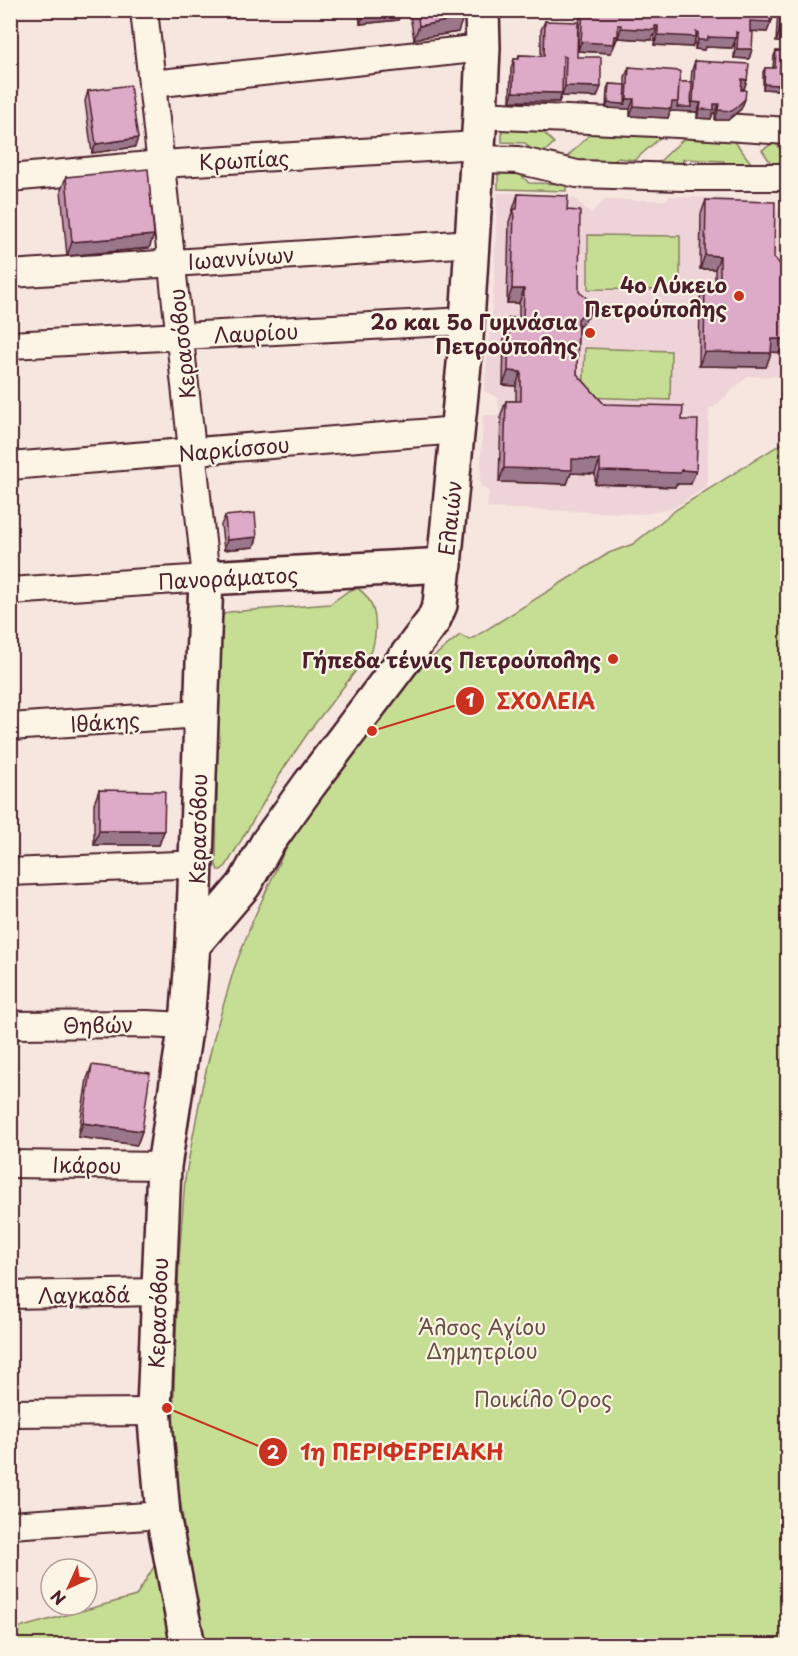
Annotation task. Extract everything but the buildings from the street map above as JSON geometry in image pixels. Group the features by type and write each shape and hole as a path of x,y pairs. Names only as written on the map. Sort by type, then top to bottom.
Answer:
{"street":[{"name":"Κερασόβου","path":"144,10 206,578 194,945 185,1026 164,1166 157,1292 154,1412 163,1515 188,1646"},
{"name":"Ελαιών","path":"194,945 244,885 268,842 433,621 440,605 458,430 472,243 483,48 482,10"},
{"path":"152,84 483,48"},
{"path":"479,140 678,124 788,131"},
{"path":"479,140 519,160 576,174 788,177"},
{"name":"Κρωπίας","path":"10,178 479,140"},
{"name":"Ιωαννίνων","path":"10,274 472,243"},
{"name":"Λαυρίου","path":"10,345 466,321"},
{"name":"Ναρκίσσου","path":"10,466 458,430"},
{"name":"Πανοράματος","path":"10,591 445,565"},
{"name":"Ιθάκης","path":"10,727 200,714"},
{"path":"10,872 197,866"},
{"name":"Θηβών","path":"10,1026 147,1024 185,1026"},
{"name":"Ικάρου","path":"10,1164 164,1166"},
{"name":"Λαγκαδά","path":"10,1295 157,1292"},
{"path":"10,1413 154,1412"},
{"path":"10,1525 163,1515"}],"shaded area":[{"name":"2ο και 5ο Γυμνάσια Πετρούπολης","path":"497,193 525,193 533,199 574,198 591,213 604,200 664,200 670,196 766,200 782,215 787,210 787,377 748,376 713,408 709,408 707,486 674,508 646,514 487,508 489,492 480,485 483,415 500,415 498,398 484,391 494,288"}],"green space":[{"path":"502,121 534,123 554,143 539,157 525,143 502,142"},
{"path":"691,132 729,134 751,163 746,168 725,168 724,161 683,159 682,167 663,167 659,162"},
{"path":"590,134 662,136 635,160 617,158 609,166 578,166 568,156"},
{"path":"775,142 781,150 787,150 787,169 775,169 762,150"},
{"path":"498,168 514,168 529,183 566,184 566,191 498,189"},
{"path":"785,215 787,216 787,267 783,267"},
{"path":"588,235 680,236 680,290 588,289"},
{"path":"585,348 671,351 670,400 583,397"},
{"name":"Ποικίλο Όρος","path":"787,440 787,1645 11,1646 11,1630 59,1617 99,1617 99,1606 136,1596 183,1519 173,1450 179,1260 185,1179 202,1088 234,969 283,854 387,703 427,662 460,635 470,640 609,553 633,544 677,509"},
{"path":"357,588 369,600 375,616 372,650 310,730 284,768 226,866 218,870 216,865 219,639 224,614 330,604 348,591"}],"place":[{"name":"4ο Λύκειο Πετρούπολης","path":"739,296"},
{"name":"2ο και 5ο Γυμνάσια Πετρούπολης","path":"590,333"},
{"name":"Γήπεδα τέννις Πετρούπολης","path":"613,659"},
{"name":"ΣΧΟΛΕΙΑ","path":"372,731"},
{"name":"1η ΠΕΡΙΦΕΡΕΙΑΚΗ","path":"167,1408"}],"park label":[{"name":"Άλσος Αγίου Δημητρίου","path":"482,1338"}]}
